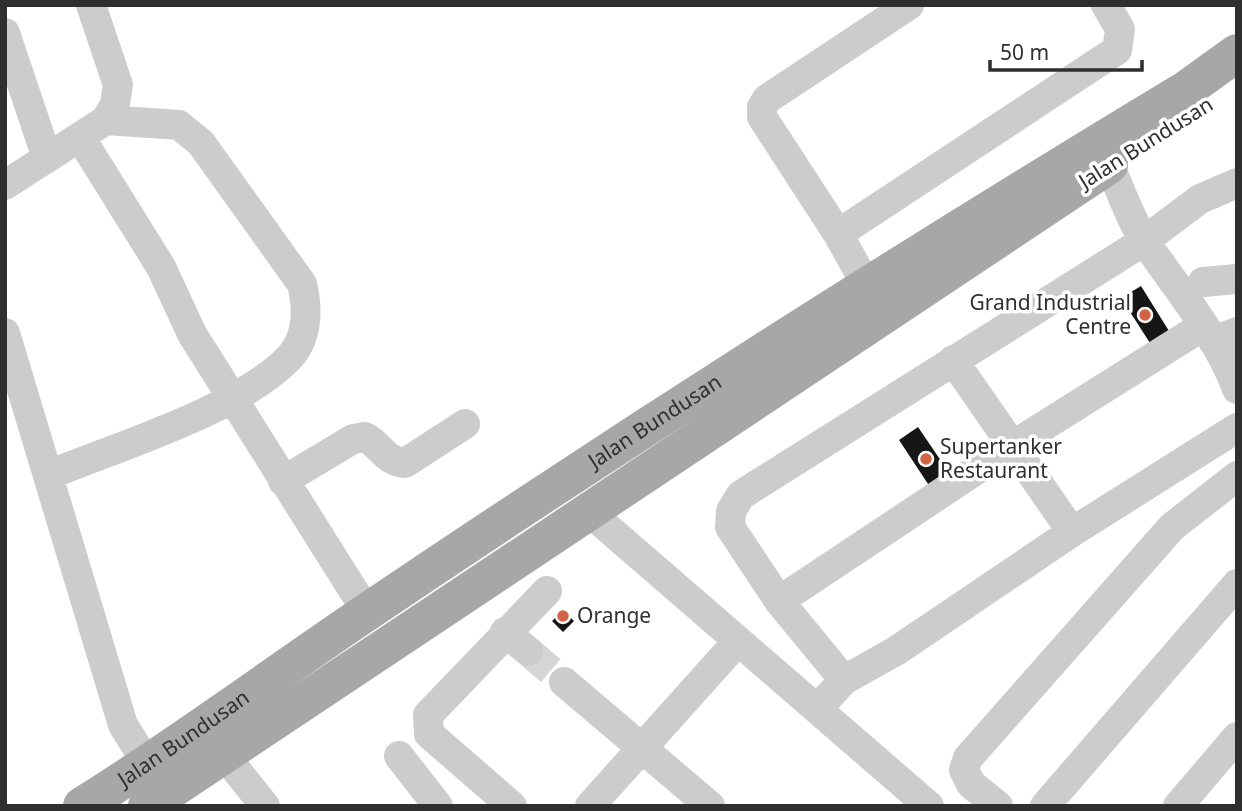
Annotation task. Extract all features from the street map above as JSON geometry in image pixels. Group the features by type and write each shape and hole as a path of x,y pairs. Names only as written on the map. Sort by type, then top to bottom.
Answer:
{"main road":[{"name":"Jalan Bundusan","path":"82,806 148,765 367,612 867,286 1187,89 1237,53"},
{"name":"Jalan Bundusan","path":"147,806 1109,165 1237,87"}],"street":[{"path":"5,185 106,120 115,104 118,85 91,5"},
{"path":"867,286 838,234 762,117 762,107 767,99 909,5"},
{"path":"838,234 1117,50 1121,29 1106,5"},
{"path":"5,33 47,158"},
{"path":"49,475 233,399 289,358 303,330 308,308 302,284 201,143 178,125 106,120"},
{"path":"80,137 161,267 192,334 367,612"},
{"path":"1109,165 1144,241 1218,333 1237,389"},
{"path":"844,680 779,601 730,527 731,511 741,495 1144,241 1200,198 1237,183"},
{"path":"1203,282 1237,279"},
{"path":"5,333 123,725 148,765"},
{"path":"779,601 1012,446 1218,333"},
{"path":"953,360 1072,532"},
{"path":"283,481 353,439 365,437 373,441 384,456 395,462 405,463 465,424"},
{"path":"818,708 844,680 896,651 1072,532 1237,428"},
{"path":"998,806 971,783 964,770 968,758 1172,527 1237,475"},
{"path":"588,511 818,708 912,800"},
{"path":"512,806 429,734 426,725 428,715 547,591"},
{"path":"1045,806 1234,592"},
{"path":"505,632 528,651"},
{"path":"590,806 738,641"},
{"path":"564,682 710,806"},
{"path":"1178,806 1237,737"},
{"path":"225,756 255,803"},
{"path":"399,756 438,806"}],"building":[{"name":"Grand Industrial Centre","path":"1141,286 1169,331 1150,343 1121,298"},
{"name":"Supertanker Restaurant","path":"918,427 952,477 932,490 899,440"},
{"name":"Orange","path":"563,610 574,621 563,632 552,621"}],"tunnel":[{"path":"528,651 564,682"}],"place":[{"name":"Grand Industrial Centre","path":"1145,315"},
{"name":"Supertanker Restaurant","path":"926,459"},
{"name":"Orange","path":"563,616"}]}
